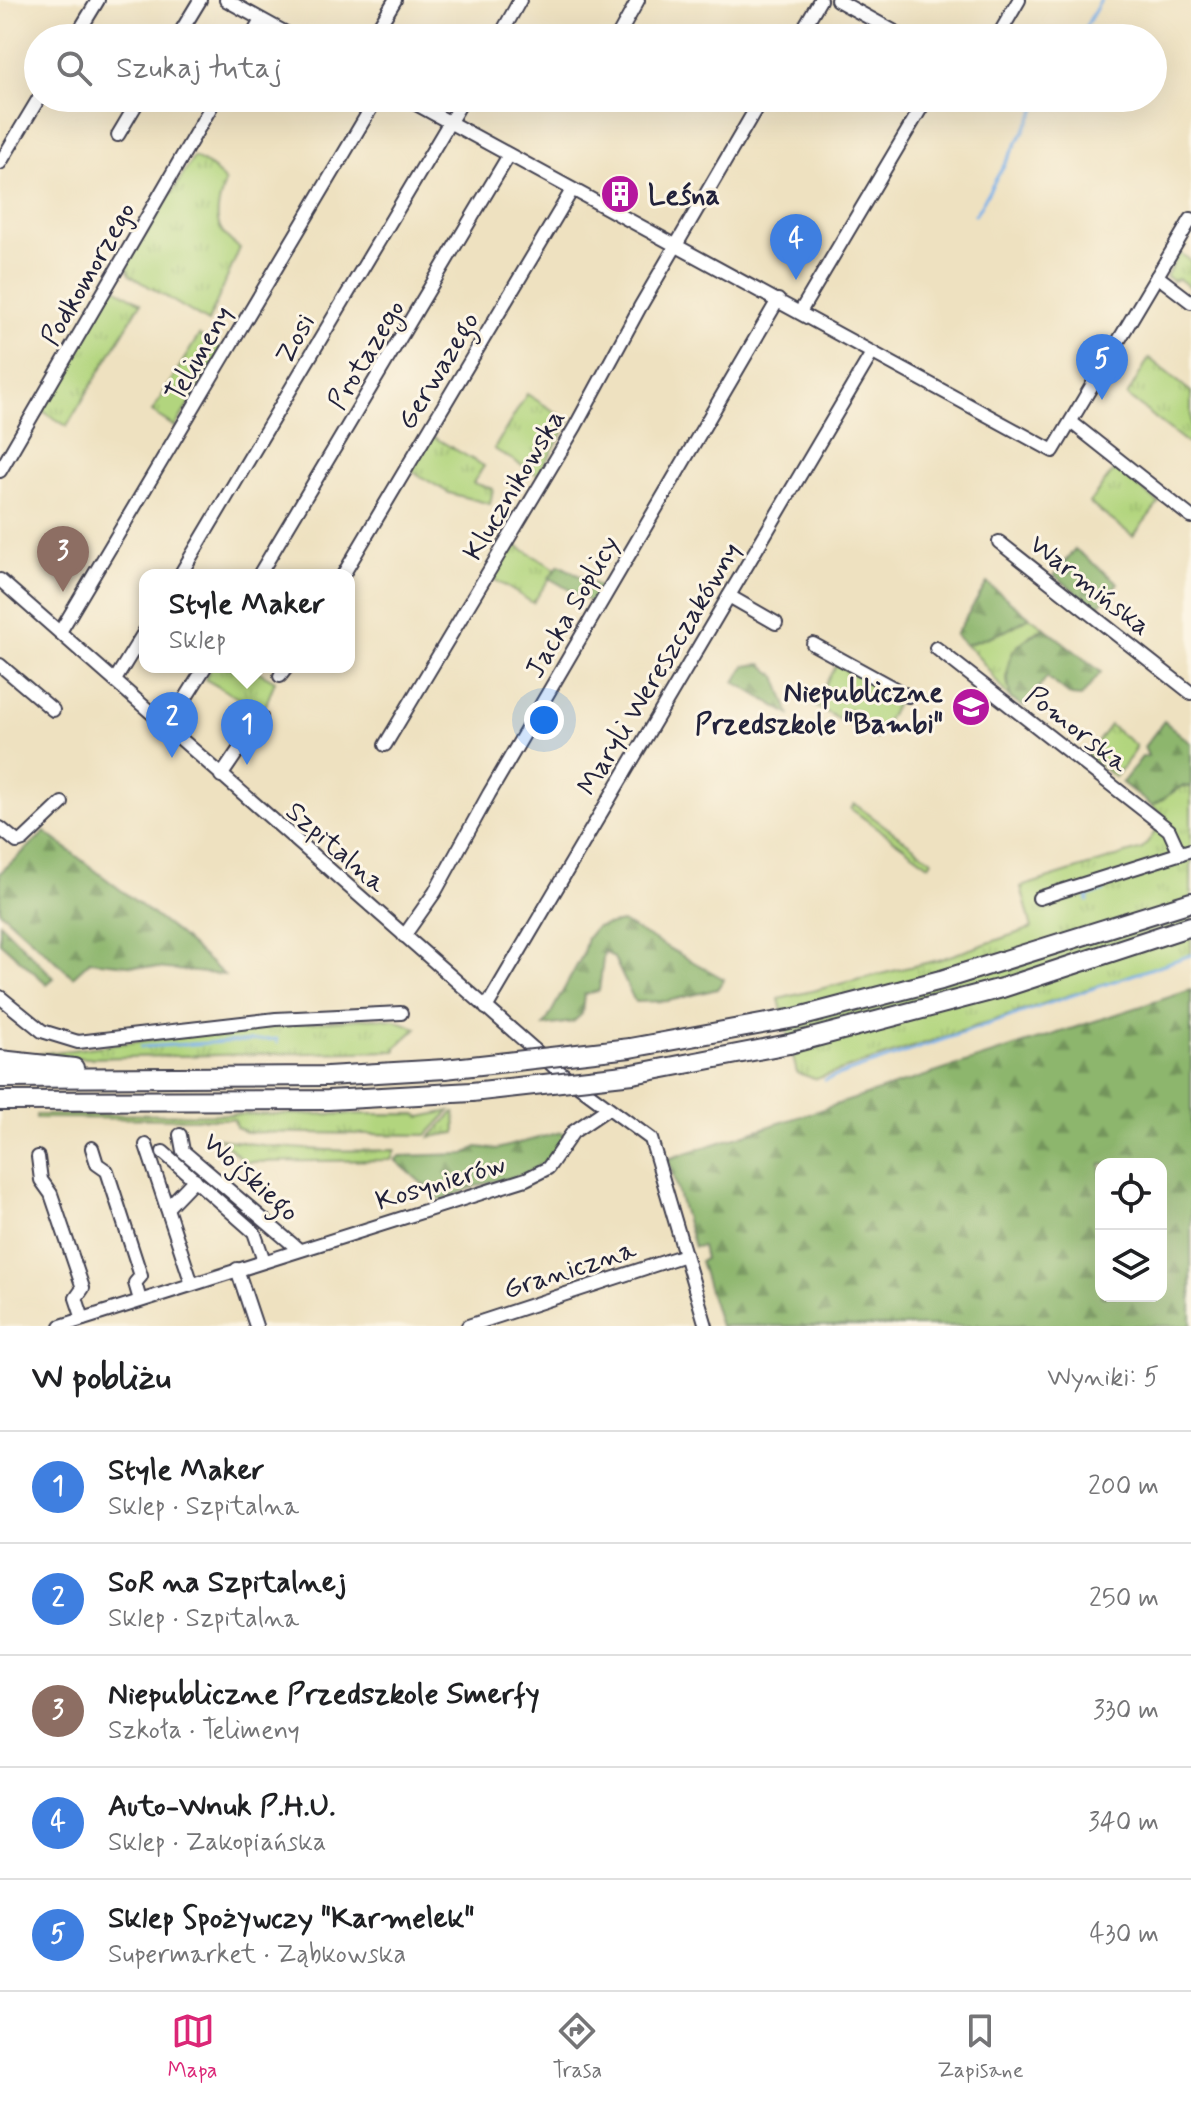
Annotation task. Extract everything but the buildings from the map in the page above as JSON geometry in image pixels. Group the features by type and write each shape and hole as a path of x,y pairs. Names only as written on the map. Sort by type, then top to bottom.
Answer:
{"highway":[{"path":"0,1078 327,1076 445,1069 630,1048 795,1018 941,980 1191,902"},
{"path":"0,1101 328,1100 472,1092 633,1074 789,1044 1002,988 1191,926"},
{"path":"0,1060 152,1077"}],"street":[{"path":"83,24 98,0"},
{"path":"185,24 200,0"},
{"path":"226,0 240,3 269,24"},
{"path":"380,24 395,0"},
{"path":"507,24 520,0"},
{"path":"625,24 638,0"},
{"path":"806,24 820,0"},
{"path":"837,0 881,24"},
{"path":"1005,24 1019,0"},
{"path":"259,24 261,20"},
{"path":"0,163 31,112"},
{"path":"118,135 132,112"},
{"name":"Podkomorzego","path":"0,471 208,112"},
{"name":"Telimeny","path":"60,632 369,112"},
{"path":"431,112 1053,451 1191,219"},
{"name":"Zosi","path":"184,569 456,112"},
{"name":"Klucznikowska","path":"385,745 575,427 754,112"},
{"path":"800,312 919,112"},
{"name":"Protazego","path":"263,569 509,155"},
{"name":"Gerwazego","path":"347,569 572,190"},
{"path":"1157,276 1191,302"},
{"name":"Jacka Soplicy","path":"404,936 435,892 489,794 778,300"},
{"name":"Maryli Wereszczakówny","path":"486,1008 872,353"},
{"path":"1071,422 1191,517"},
{"name":"Warmińska","path":"999,542 1191,693"},
{"name":"Szpitalna","path":"0,580 486,1008 652,1143 706,1326"},
{"path":"729,596 776,623"},
{"path":"115,680 139,641"},
{"path":"813,644 908,696"},
{"name":"Pomorska","path":"936,648 1169,830 1185,852"},
{"path":"0,665 53,710"},
{"path":"163,724 185,699 201,673"},
{"path":"221,776 261,717"},
{"path":"0,828 17,842 62,803"},
{"path":"1039,898 1185,852"},
{"path":"0,997 36,1027 63,1040 104,1040 276,1019 401,1013"},
{"name":"Kosynierów","path":"61,1326 537,1174 555,1162 573,1132 607,1109"},
{"name":"Wojskiego","path":"180,1135 183,1151 298,1249"},
{"path":"146,1145 192,1284"},
{"path":"92,1148 97,1164 107,1171 141,1276 135,1283 140,1300"},
{"path":"163,1152 254,1232 264,1261"},
{"path":"38,1157 41,1180 51,1194 83,1288 76,1298 83,1319"},
{"path":"167,1208 195,1179"},
{"name":"Graniczna","path":"468,1326 685,1255"},
{"path":"237,1269 256,1326"}],"green space":[{"path":"194,157 214,169 225,182 218,220 224,234 240,248 208,322 130,275 126,266"},
{"path":"1180,253 1191,261 1191,288 1179,279 1172,281 1166,276"},
{"path":"114,287 141,303 67,426 41,410"},
{"path":"199,335 222,349 175,427 152,412"},
{"path":"1149,358 1191,392 1191,446 1127,396"},
{"path":"527,394 570,421 538,475 494,449"},
{"path":"430,435 484,466 473,483 493,489 490,504 449,493 410,470"},
{"path":"1115,469 1159,503 1133,536 1089,503"},
{"path":"512,543 556,569 533,603 492,578"},
{"path":"1075,549 1118,583 1097,608 1054,575"},
{"path":"559,565 604,589 594,604 549,578"},
{"path":"987,583 1030,617 1005,631 965,645 955,635"},
{"path":"1030,617 1045,628 1030,635 1006,676 1011,699 965,645 1005,631"},
{"path":"1045,628 1101,672 1081,697 1071,696 1047,677 1024,707 1011,699 1008,664 1023,641"},
{"path":"762,664 776,676 790,715 735,682 745,666"},
{"path":"837,664 900,698 876,739 813,705"},
{"path":"208,673 261,673 275,681 263,712 205,679"},
{"path":"1164,721 1191,743 1191,787 1182,786 1152,806 1122,783 1142,757 1148,756 1144,747"},
{"path":"1110,725 1135,745 1135,751 1115,777 1087,756"},
{"path":"1182,786 1191,787 1191,955 816,1079 797,1073 779,999 938,960 1032,928 1021,887 1142,849 1166,818 1152,806"},
{"path":"854,804 932,860 929,865 851,809"},
{"path":"45,832 177,933 224,975 90,961 73,977 0,911 0,873"},
{"path":"622,922 724,979 717,989 668,1001 635,1002 614,958 604,951 599,991 584,994 582,1014 573,1022 544,1026 582,956 587,938 596,927"},
{"path":"0,923 54,978 47,984 0,942"},
{"path":"1191,990 1191,1326 720,1326 700,1261 705,1259 702,1246 694,1247 668,1159"},
{"path":"374,1018 395,1020 417,1028 396,1047 396,1051 83,1058 32,1055 260,1026"},
{"path":"450,1111 427,1135 246,1132 236,1127 234,1119 36,1118 36,1115 416,1114 421,1117"},
{"path":"453,1113 456,1133 430,1137"},
{"path":"561,1132 568,1135 551,1156 534,1169 484,1183 441,1200 395,1160 400,1156 465,1154 477,1147 497,1149"},
{"path":"219,1138 307,1149 395,1150 391,1160 245,1162"}],"waterway":[{"path":"1087,24 1101,0"},
{"path":"975,215 1035,112"},
{"path":"1088,901 1087,896 1104,891"},
{"path":"825,1080 1191,955"},
{"path":"141,1047 277,1039 277,1042"}],"place":[{"name":"Leśna","path":"620,194"},
{"name":"Auto-Wnuk P.H.U.","path":"796,280"},
{"name":"Sklep Spożywczy \"Karmelek\"","path":"1102,400"},
{"name":"Niepubliczne Przedszkole Smerfy","path":"63,592"},
{"name":"Niepubliczne Przedszkole \"Bambi\"","path":"971,707"},
{"name":"SoR na Szpitalnej","path":"172,758"},
{"name":"Style Maker","path":"247,765"}]}
